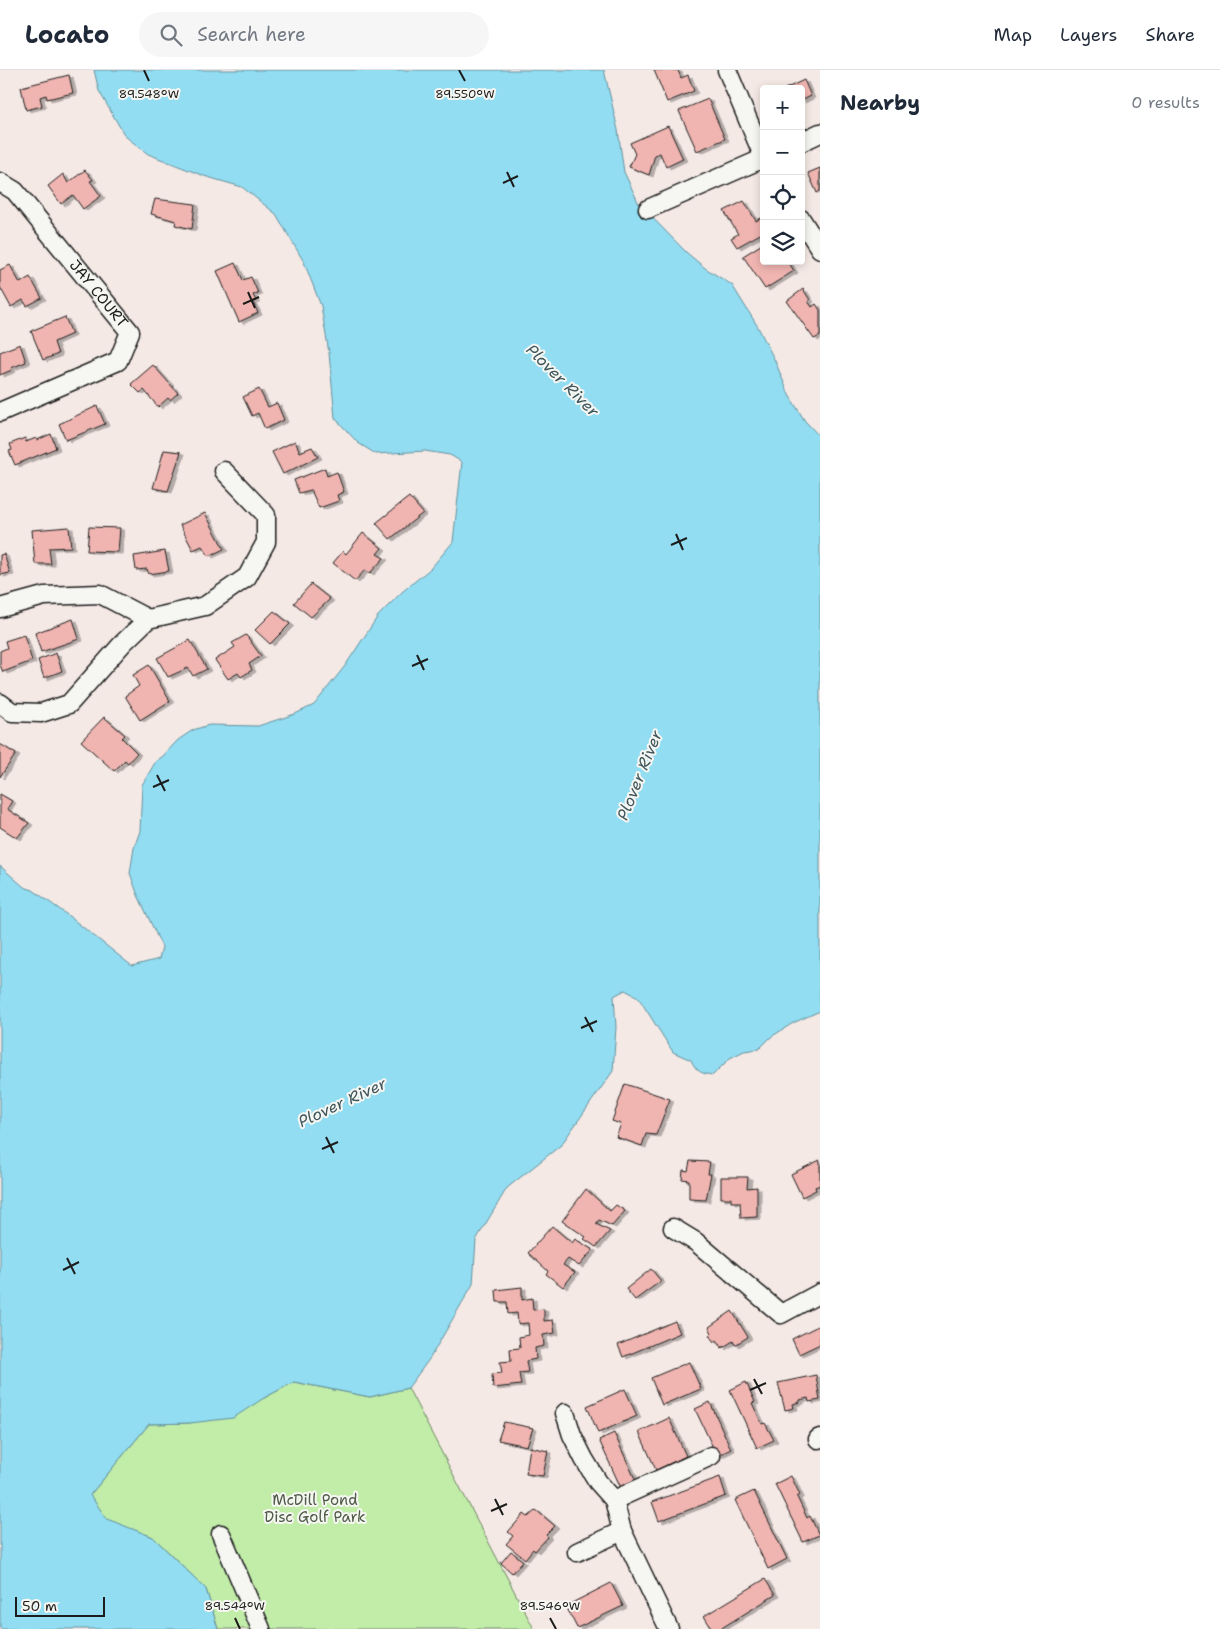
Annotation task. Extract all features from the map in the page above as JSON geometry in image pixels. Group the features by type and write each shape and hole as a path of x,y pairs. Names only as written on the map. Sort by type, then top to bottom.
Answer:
{"street":[{"path":"727,70 760,148"},
{"path":"805,140 820,133"},
{"path":"648,209 760,160"},
{"name":"JAY COURT","path":"0,182 15,191 130,332 118,361 0,412"},
{"path":"802,220 820,249"},
{"path":"0,703 12,712 41,713 70,704 122,643 148,620 205,606 247,577 266,542 266,515 224,471"},
{"path":"0,608 44,596 100,594 148,620"},
{"path":"673,1228 696,1242 781,1314 820,1293"},
{"path":"565,1414 572,1435 584,1459 598,1482 614,1500 622,1531 669,1629"},
{"path":"614,1500 711,1456"},
{"path":"578,1552 622,1531"},
{"path":"221,1534 261,1629"}],"green space":[{"name":"McDill Pond Disc Golf Park","path":"294,1382 370,1397 408,1388 534,1629 218,1629 206,1589 153,1537 107,1520 90,1495 149,1424 190,1423 264,1398"}],"water":[{"name":"Plover River","path":"94,70 604,70 618,130 624,172 639,204 687,253 705,268 732,285 758,327 789,395 805,421 820,437 820,1011 793,1023 771,1037 759,1049 744,1051 730,1058 713,1075 699,1071 691,1060 673,1052 638,997 625,990 614,996 616,1027 613,1071 561,1145 507,1188 476,1240 473,1284 430,1358 408,1388 370,1397 294,1382 233,1418 190,1423 149,1424 90,1495 107,1519 153,1537 206,1589 218,1629 0,1629 0,866 24,887 33,890 70,917 132,966 159,959 162,947 137,893 130,873 134,848 140,831 142,785 156,761 178,740 193,730 209,725 258,726 295,714 314,705 345,666 378,616 402,592 431,568 453,542 462,462 450,455 425,451 376,454 358,443 335,418 329,353 321,306 304,262 276,214 242,187 204,176 148,154 125,136 99,91"}],"building":[{"path":"654,70 678,70 681,78 688,75 694,91 667,102"},
{"path":"69,75 73,93 47,99 46,95 40,97 42,106 26,110 21,87"},
{"path":"804,80 811,96 805,99 805,85 793,85"},
{"path":"708,99 725,139 697,151 679,111"},
{"path":"668,126 683,159 666,167 660,153 655,155 649,175 629,167 635,154 630,143"},
{"path":"820,168 820,191 817,193 808,173"},
{"path":"85,170 93,180 90,181 101,196 83,209 73,195 61,204 48,186 63,174 68,183"},
{"path":"155,199 195,204 192,229 175,225 176,221 151,214"},
{"path":"744,201 756,221 760,219 760,234 737,247 731,238 738,234 724,211"},
{"path":"760,245 760,265 790,265 794,271 765,289 743,256"},
{"path":"235,263 243,280 251,277 258,293 253,295 256,301 253,302 258,313 239,322 217,271"},
{"path":"10,265 20,283 30,277 42,298 27,306 23,300 11,307 0,287 0,270"},
{"path":"803,289 812,307 816,304 820,310 820,336 814,339 787,301"},
{"path":"65,317 72,334 54,342 58,354 43,360 31,331"},
{"path":"20,344 26,362 0,375 0,352"},
{"path":"153,365 178,393 170,400 168,398 158,407 144,390 140,393 131,384"},
{"path":"259,389 268,407 277,403 284,420 265,429 258,413 252,416 243,397"},
{"path":"97,406 105,424 66,440 59,424"},
{"path":"51,434 56,448 15,465 9,451 12,450 10,444 25,438 26,442 36,438 37,440"},
{"path":"295,441 300,452 312,447 318,457 283,474 272,452"},
{"path":"164,450 181,452 168,491 153,488"},
{"path":"325,468 327,476 337,472 344,492 337,495 339,501 319,508 311,490 299,493 294,480"},
{"path":"409,497 423,513 390,539 376,523"},
{"path":"205,513 224,549 209,556 202,546 193,550 180,525"},
{"path":"69,527 71,547 49,548 51,564 35,564 32,530"},
{"path":"89,527 120,528 118,552 87,551"},
{"path":"363,533 382,548 377,554 384,558 370,573 365,570 355,581 333,563 343,551 346,554"},
{"path":"165,551 169,571 149,574 147,569 136,570 134,556"},
{"path":"4,554 10,573 0,575 0,555"},
{"path":"311,584 330,599 311,617 294,603"},
{"path":"274,611 290,624 270,644 255,630"},
{"path":"73,619 79,639 41,652 35,633"},
{"path":"24,635 32,661 3,672 0,665 0,651 7,648 5,641"},
{"path":"246,635 261,656 249,664 252,670 241,677 238,673 228,679 215,660 235,647 232,643"},
{"path":"190,640 207,669 193,676 188,668 168,677 157,658"},
{"path":"56,653 62,671 44,678 38,660"},
{"path":"149,665 170,701 140,720 125,696 139,686 133,675"},
{"path":"104,717 125,735 122,738 137,753 128,763 125,760 114,771 81,741"},
{"path":"0,744 16,754 0,777"},
{"path":"0,794 12,801 7,809 29,823 17,838 0,827"},
{"path":"625,1084 670,1099 656,1135 646,1134 642,1146 616,1137 621,1124 612,1121"},
{"path":"820,1160 820,1185 815,1187 816,1190 802,1197 791,1174"},
{"path":"690,1161 710,1162 708,1174 711,1174 706,1200 689,1199 689,1180 682,1179 683,1170 688,1171"},
{"path":"721,1177 748,1177 747,1188 757,1187 757,1217 741,1218 740,1202 731,1202 731,1198 721,1198"},
{"path":"586,1189 610,1211 616,1205 625,1211 612,1226 599,1220 596,1224 610,1231 596,1247 584,1239 586,1237 562,1221"},
{"path":"552,1226 572,1243 575,1239 593,1250 579,1266 568,1259 563,1265 575,1272 563,1287 546,1274 548,1271 528,1253"},
{"path":"651,1269 661,1281 635,1300 626,1289"},
{"path":"522,1287 522,1300 532,1298 533,1310 544,1309 544,1321 553,1320 555,1333 543,1335 544,1346 535,1348 536,1359 526,1361 528,1372 519,1373 521,1385 493,1388 492,1374 502,1373 500,1362 511,1361 510,1349 520,1348 519,1337 529,1335 528,1323 518,1324 517,1313 508,1314 507,1302 497,1302 496,1290"},
{"path":"732,1311 748,1337 735,1345 733,1341 722,1348 717,1340 714,1342 709,1335 712,1333 709,1327"},
{"path":"675,1321 680,1333 623,1357 618,1345"},
{"path":"820,1325 820,1344 799,1354 792,1339"},
{"path":"689,1362 701,1389 662,1405 651,1378"},
{"path":"816,1375 820,1400 809,1402 808,1398 800,1400 800,1402 793,1404 794,1408 785,1410 778,1383"},
{"path":"746,1382 755,1402 752,1403 762,1424 765,1423 774,1440 757,1448 730,1390"},
{"path":"625,1389 637,1416 598,1433 587,1406"},
{"path":"710,1402 731,1449 717,1456 695,1409"},
{"path":"669,1418 686,1456 656,1470 639,1432"},
{"path":"504,1422 533,1428 527,1446 498,1440"},
{"path":"614,1433 636,1481 621,1488 599,1440"},
{"path":"530,1447 548,1451 543,1476 526,1474"},
{"path":"791,1476 800,1495 797,1497 807,1518 810,1516 819,1535 803,1542 775,1484"},
{"path":"720,1477 726,1496 659,1521 652,1502"},
{"path":"754,1491 787,1559 768,1569 735,1500"},
{"path":"536,1510 555,1526 546,1535 548,1537 535,1551 533,1549 525,1559 506,1544 513,1536 508,1532 524,1514 528,1517"},
{"path":"511,1551 523,1561 512,1573 501,1563"},
{"path":"765,1579 775,1595 720,1629 712,1629 704,1616"},
{"path":"611,1583 623,1606 577,1628 566,1606"}]}
